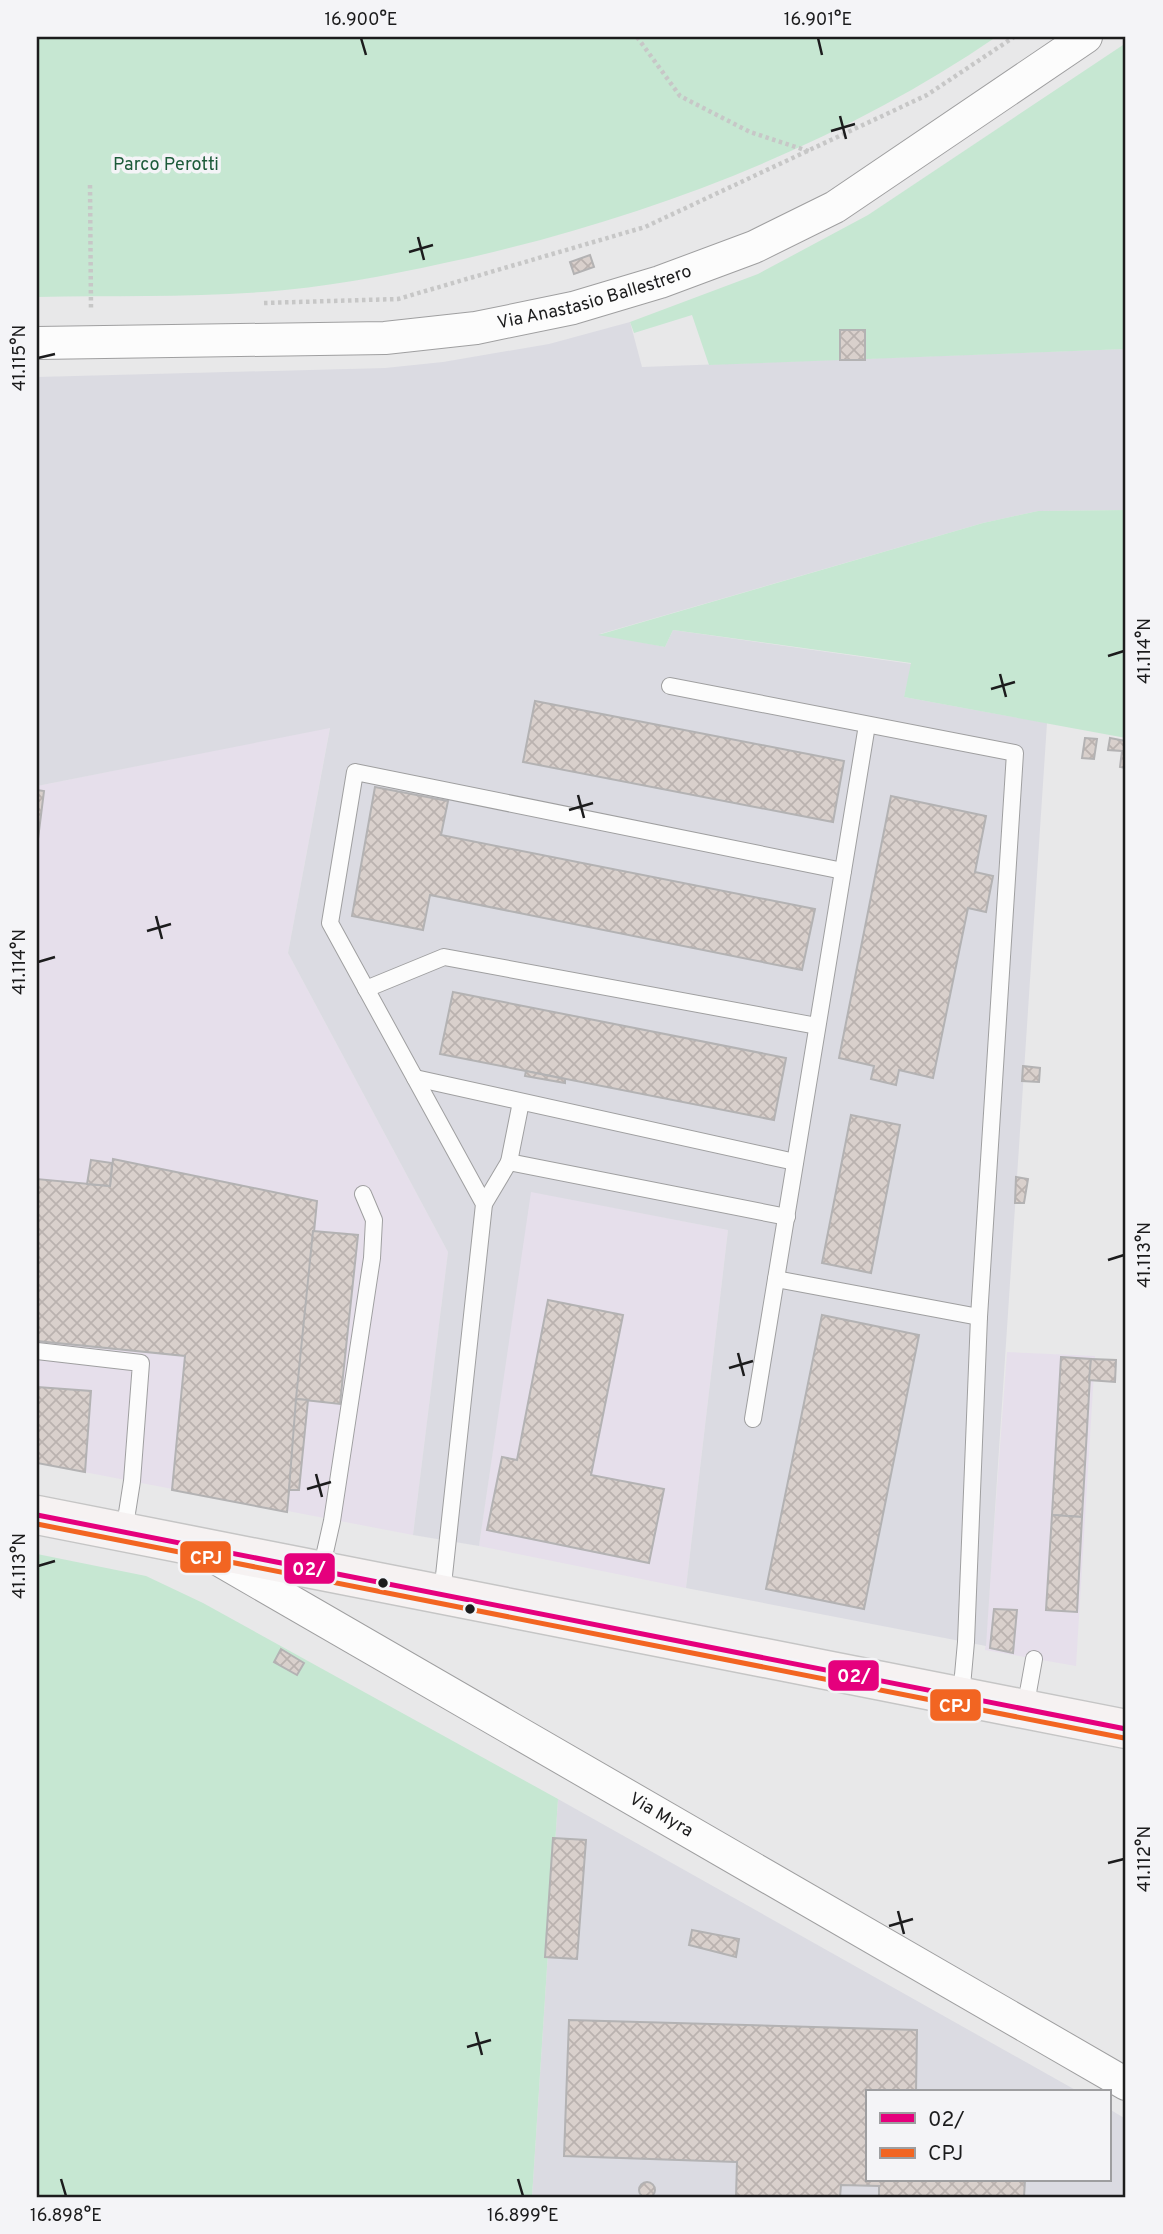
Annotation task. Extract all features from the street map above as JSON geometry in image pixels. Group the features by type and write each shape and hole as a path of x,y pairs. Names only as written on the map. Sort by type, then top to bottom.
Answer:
{"main road":[{"path":"37,1515 1126,1729"}],"street":[{"name":"Via Anastasio Ballestrero","path":"37,343 385,338 476,328 585,304 660,282 754,247 835,207 1086,37"},
{"name":"Via Myra","path":"195,1546 1126,2084"}],"lane":[{"path":"670,686 1015,753 979,1317 966,1642 961,1697"},
{"path":"753,1419 867,725"},
{"path":"484,1204 330,923 355,772 843,871"},
{"path":"366,989 444,957 817,1026"},
{"path":"415,1078 795,1162"},
{"path":"442,1594 484,1204 509,1162 521,1102"},
{"path":"509,1162 787,1217"},
{"path":"321,1570 332,1521 372,1258 374,1220 363,1194"},
{"path":"776,1279 979,1317"},
{"path":"37,1350 141,1363 132,1481 124,1532"},
{"path":"1025,1709 1034,1659"}],"path":[{"path":"637,37 680,96 750,131 812,152"},
{"path":"259,303 398,299 645,227 812,152 926,95 1014,37"},
{"path":"90,185 91,309"},
{"path":"78,308 105,308"}],"shaded area":[{"path":"630,322 642,367 1126,349 1126,510 1038,511 983,523 600,634 665,647 673,630 912,664 904,697 1047,723 986,1646 686,1588 728,1230 531,1192 479,1546 413,1535 448,1252 288,953 330,728 37,786 37,377 385,368 443,362 549,344"},
{"path":"330,727 288,953 448,1252 413,1535 37,1463 37,786"},
{"path":"530,1191 728,1230 686,1588 479,1546"},
{"path":"1007,1352 1095,1356 1076,1666 985,1650"},
{"path":"558,1799 1075,2090 866,2090 866,2182 1110,2182 1110,2110 1126,2119 1126,2197 532,2197"}],"green space":[{"name":"Parco Perotti","path":"37,37 996,37 936,76 809,143 675,198 538,241 423,268 308,287 254,293 37,297"},
{"path":"1126,43 1126,349 709,365 692,315 634,333 630,322 758,274 868,215"},
{"path":"1126,510 1126,738 904,697 911,663 673,630 665,647 598,635 983,523 1038,511"},
{"path":"37,1554 146,1576 203,1603 558,1799 532,2197 37,2197"}],"building":[{"path":"590,255 594,267 574,274 570,262"},
{"path":"840,330 865,330 865,360 840,360"},
{"path":"535,701 844,761 833,822 523,762"},
{"path":"1085,738 1097,739 1094,759 1082,758"},
{"path":"1110,738 1126,741 1126,768 1120,767 1122,751 1108,750"},
{"path":"375,787 448,801 441,835 815,909 802,970 430,895 423,930 352,916"},
{"path":"37,790 44,791 37,847"},
{"path":"891,796 986,816 975,872 993,876 986,912 968,908 933,1078 899,1070 896,1085 871,1079 874,1066 839,1058"},
{"path":"453,992 786,1058 774,1120 440,1054"},
{"path":"1023,1066 1040,1068 1039,1082 1022,1081"},
{"path":"526,1071 565,1079 565,1083 525,1076"},
{"path":"851,1115 900,1125 871,1273 822,1263"},
{"path":"113,1159 317,1201 287,1512 172,1490 185,1356 37,1341 37,1179 110,1186"},
{"path":"91,1160 112,1163 110,1186 87,1184"},
{"path":"1016,1177 1028,1179 1024,1203 1015,1203"},
{"path":"313,1231 358,1235 340,1404 296,1399"},
{"path":"548,1300 623,1315 591,1475 664,1489 649,1563 487,1530 502,1457 517,1460"},
{"path":"822,1315 919,1335 864,1609 766,1589"},
{"path":"1061,1357 1091,1359 1082,1517 1052,1515"},
{"path":"1091,1359 1116,1360 1115,1382 1089,1380"},
{"path":"37,1387 91,1391 85,1472 37,1463"},
{"path":"296,1399 308,1400 299,1490 289,1490"},
{"path":"1052,1515 1082,1517 1077,1612 1046,1610"},
{"path":"994,1609 1017,1610 1013,1653 990,1648"},
{"path":"281,1649 304,1663 297,1675 274,1662"},
{"path":"553,1838 586,1840 577,1959 545,1957"},
{"path":"692,1930 739,1939 736,1957 689,1945"},
{"path":"569,2020 917,2030 916,2090 866,2090 866,2182 1025,2182 1024,2197 879,2197 879,2186 841,2185 840,2197 736,2197 737,2162 564,2156"},
{"path":"644,2182 650,2182 655,2190 653,2196 644,2198 639,2193 639,2187"}],"transit line":[{"name":"02/","path":"37,1515 1126,1729"},
{"name":"CPJ","path":"37,1524 1124,1738"}]}
